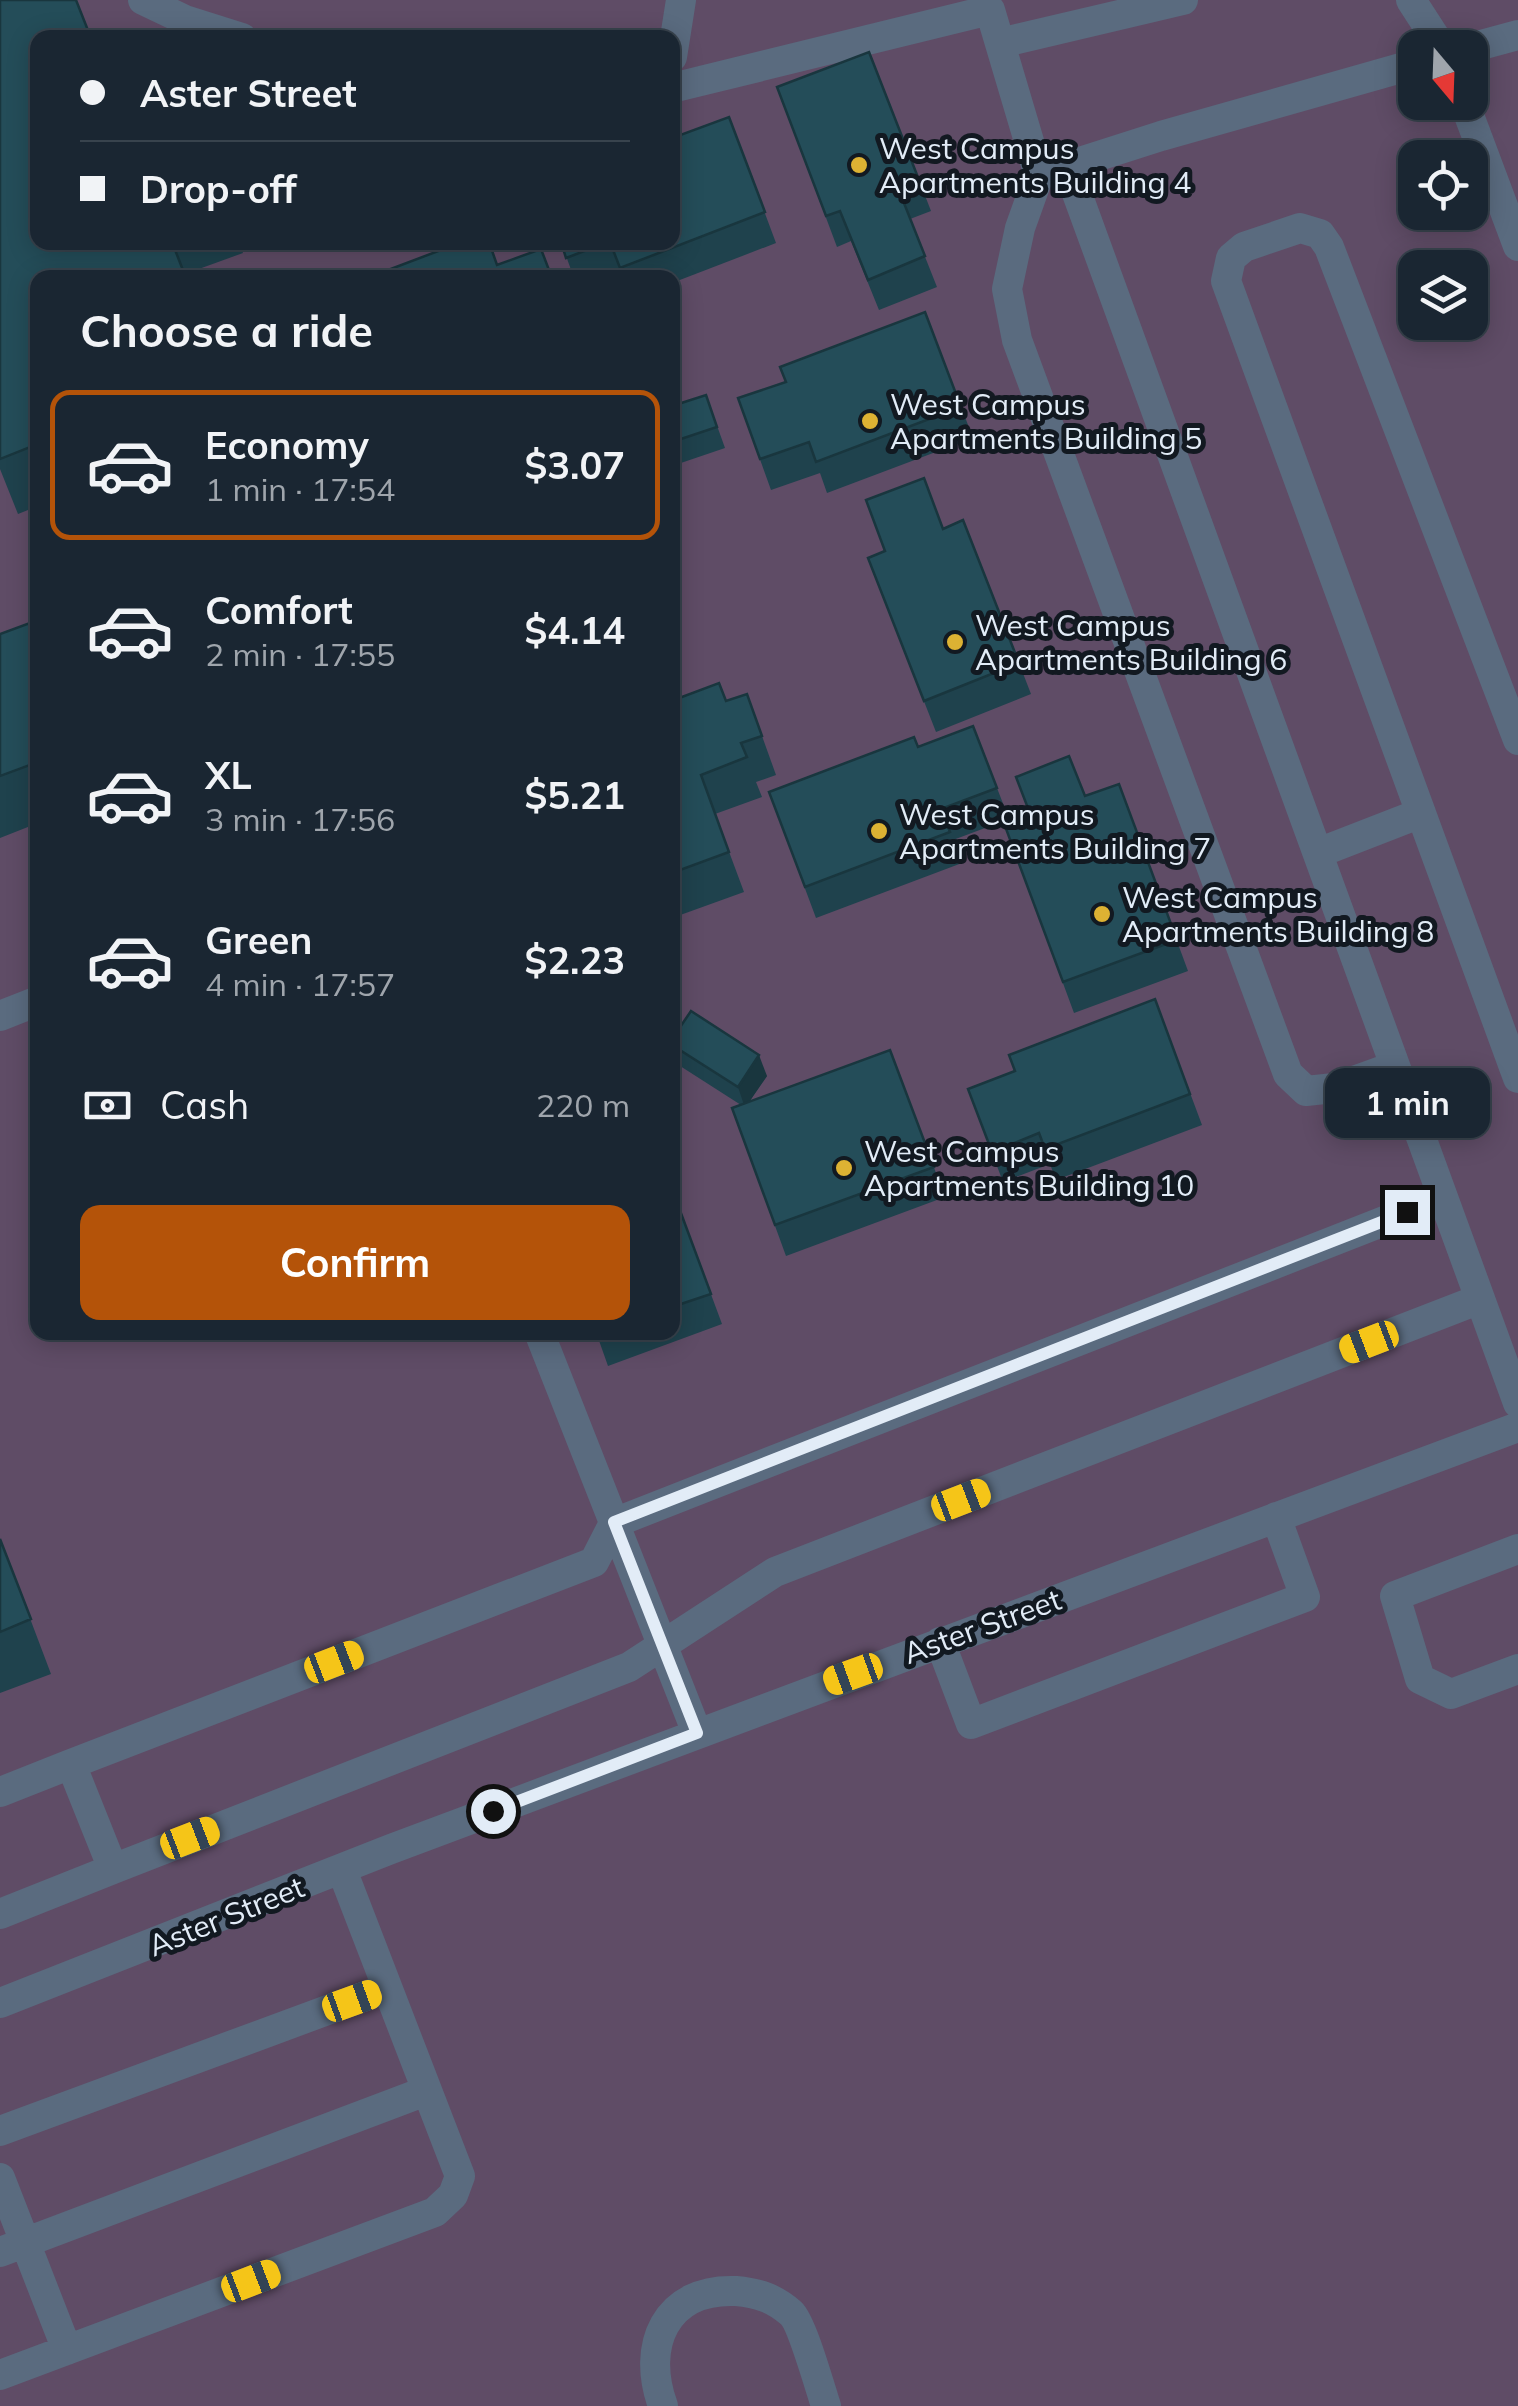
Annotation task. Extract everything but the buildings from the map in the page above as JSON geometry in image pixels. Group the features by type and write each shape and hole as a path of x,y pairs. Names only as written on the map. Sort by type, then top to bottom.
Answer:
{"street":[{"path":"143,0 217,30"},
{"path":"676,30 680,0"},
{"path":"1000,43 1183,0"},
{"path":"1411,0 1430,30"},
{"path":"680,86 989,5 1000,43 1318,853 1443,1198 1496,1313 1518,1403"},
{"path":"1488,43 1518,35"},
{"path":"1395,1066 1334,1088 1306,1091 1288,1074 1017,340 1007,289 1020,228 1053,170 1398,69"},
{"path":"1471,120 1518,246"},
{"path":"1518,740 1329,247 1320,234 1300,228 1244,247 1231,258 1226,281 1518,1078"},
{"path":"1318,853 1421,813"},
{"path":"0,1016 30,1004"},
{"path":"0,1792 594,1562 614,1522 1443,1198"},
{"path":"0,1914 629,1667 775,1572 1496,1313"},
{"path":"541,1340 697,1733"},
{"name":"Aster Street","path":"0,2004 697,1733 1518,1426"},
{"path":"940,1642 972,1724 1305,1596 1276,1517"},
{"path":"1518,1548 1395,1596 1420,1679 1451,1694 1518,1669"},
{"path":"71,1764 112,1869"},
{"path":"0,2375 435,2212 453,2195 460,2176 342,1870"},
{"path":"0,2131 386,1988"},
{"path":"13,2247 426,2091"},
{"path":"0,2178 13,2247 67,2350"},
{"path":"663,2406 654,2380 656,2341 672,2311 710,2290 760,2293 794,2315 826,2406"}],"shaded area":[{"path":"0,0 1518,0 1518,2406 0,2406"}],"place":[{"name":"West Campus Apartments Building 4","path":"859,165"},
{"name":"West Campus Apartments Building 5","path":"870,421"},
{"name":"West Campus Apartments Building 6","path":"955,642"},
{"name":"West Campus Apartments Building 7","path":"879,831"},
{"name":"West Campus Apartments Building 8","path":"1102,914"},
{"name":"West Campus Apartments Building 10","path":"844,1168"}],"route":[{"path":"493,1811 697,1733 614,1522 1407,1212"}]}
